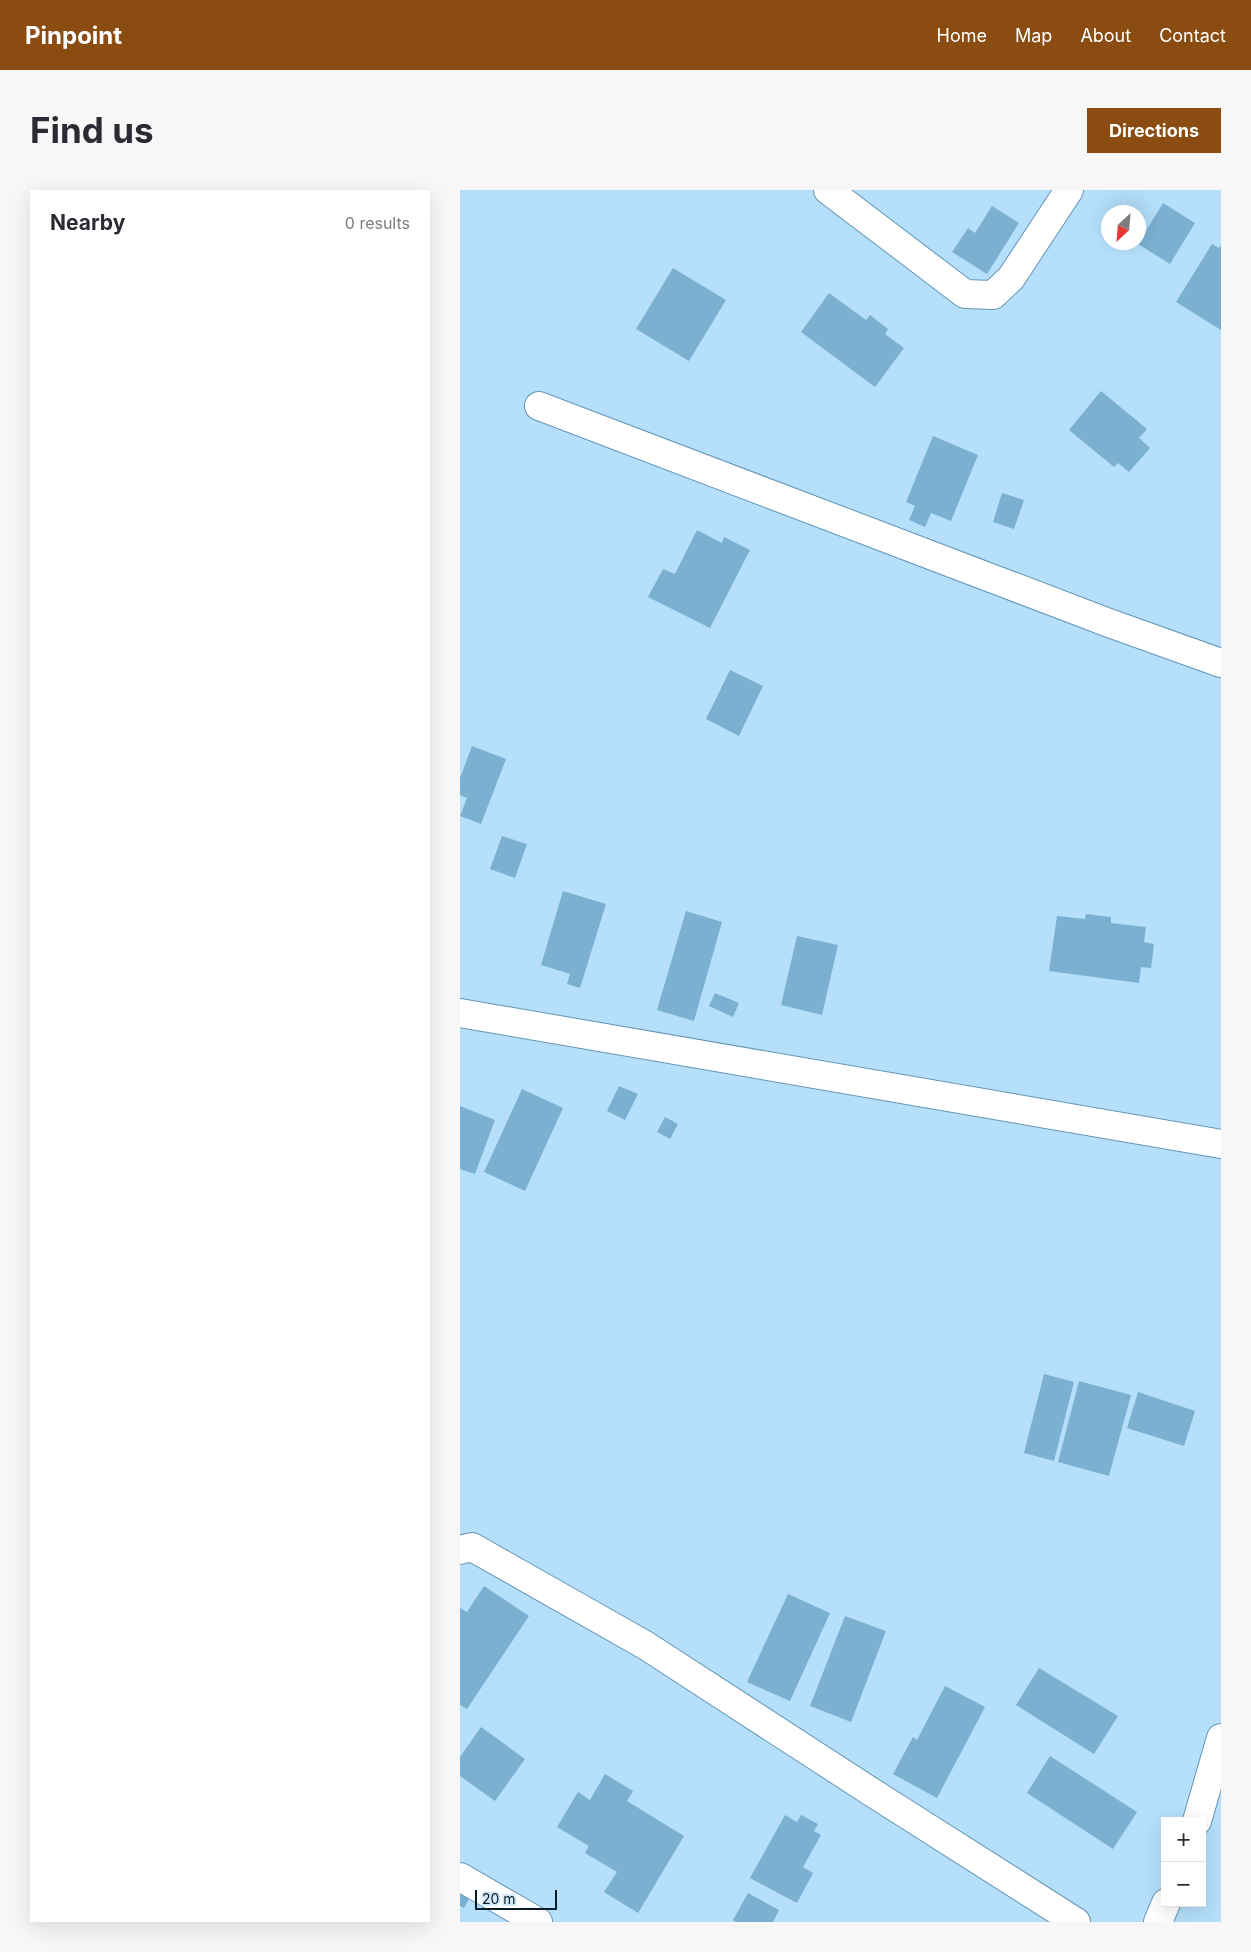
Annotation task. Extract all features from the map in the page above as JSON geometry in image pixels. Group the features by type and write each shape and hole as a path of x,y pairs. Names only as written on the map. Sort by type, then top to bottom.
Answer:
{"street":[{"path":"828,190 965,294 993,295 1011,278 1069,190"},
{"path":"539,406 1221,664"},
{"path":"460,1013 1221,1144"},
{"path":"464,1544 644,1645 1076,1922"},
{"path":"1198,1817 1221,1738"},
{"path":"460,1877 538,1922"},
{"path":"1158,1922 1164,1907"}],"building":[{"path":"1163,203 1195,223 1170,264 1146,249 1146,231"},
{"path":"992,206 1019,223 987,274 952,252 968,228 975,233"},
{"path":"1212,244 1219,248 1221,245 1221,330 1176,302"},
{"path":"673,268 726,300 689,361 636,329"},
{"path":"829,293 866,320 870,315 888,329 885,334 904,348 875,387 801,332"},
{"path":"1101,391 1147,429 1139,438 1150,448 1129,472 1118,463 1114,467 1069,430"},
{"path":"933,436 978,455 951,521 931,513 925,527 909,520 915,506 906,502"},
{"path":"1002,493 1024,500 1014,529 993,522"},
{"path":"697,530 722,543 724,537 750,550 710,628 648,597 663,569 675,574"},
{"path":"730,670 763,686 739,736 706,719"},
{"path":"472,746 506,759 481,824 460,816 467,798 460,795 460,778"},
{"path":"502,836 527,844 515,878 490,869"},
{"path":"563,891 606,904 580,988 567,984 570,974 541,965"},
{"path":"686,911 722,922 694,1021 657,1010"},
{"path":"1086,914 1111,917 1111,923 1146,927 1144,942 1154,944 1151,968 1141,967 1139,983 1049,971 1057,916 1085,919"},
{"path":"797,936 838,945 822,1015 781,1005"},
{"path":"715,993 739,1003 733,1017 709,1006"},
{"path":"619,1086 638,1094 625,1120 607,1111"},
{"path":"522,1089 563,1108 525,1191 484,1172"},
{"path":"460,1106 495,1120 475,1174 460,1169"},
{"path":"665,1117 678,1124 670,1139 657,1132"},
{"path":"1044,1374 1074,1382 1054,1461 1024,1453"},
{"path":"1079,1381 1131,1395 1109,1476 1058,1462"},
{"path":"1138,1392 1195,1411 1184,1446 1127,1428"},
{"path":"484,1586 529,1616 467,1709 460,1705 460,1608 467,1612"},
{"path":"788,1594 830,1613 790,1701 747,1682"},
{"path":"845,1616 886,1631 851,1722 810,1706"},
{"path":"1039,1668 1118,1716 1094,1754 1016,1705"},
{"path":"945,1686 985,1707 937,1798 893,1774 913,1737 917,1740"},
{"path":"481,1727 525,1759 495,1801 460,1776 460,1757"},
{"path":"1050,1756 1137,1812 1113,1849 1027,1793"},
{"path":"605,1774 633,1791 627,1801 684,1836 638,1913 604,1892 617,1872 585,1853 589,1846 557,1827 578,1792 590,1800"},
{"path":"785,1815 797,1822 801,1815 818,1824 814,1831 821,1835 803,1867 813,1873 797,1903 750,1878"},
{"path":"460,1888 471,1895 464,1908 460,1906"},
{"path":"748,1893 779,1910 773,1922 736,1922 733,1920"}]}
